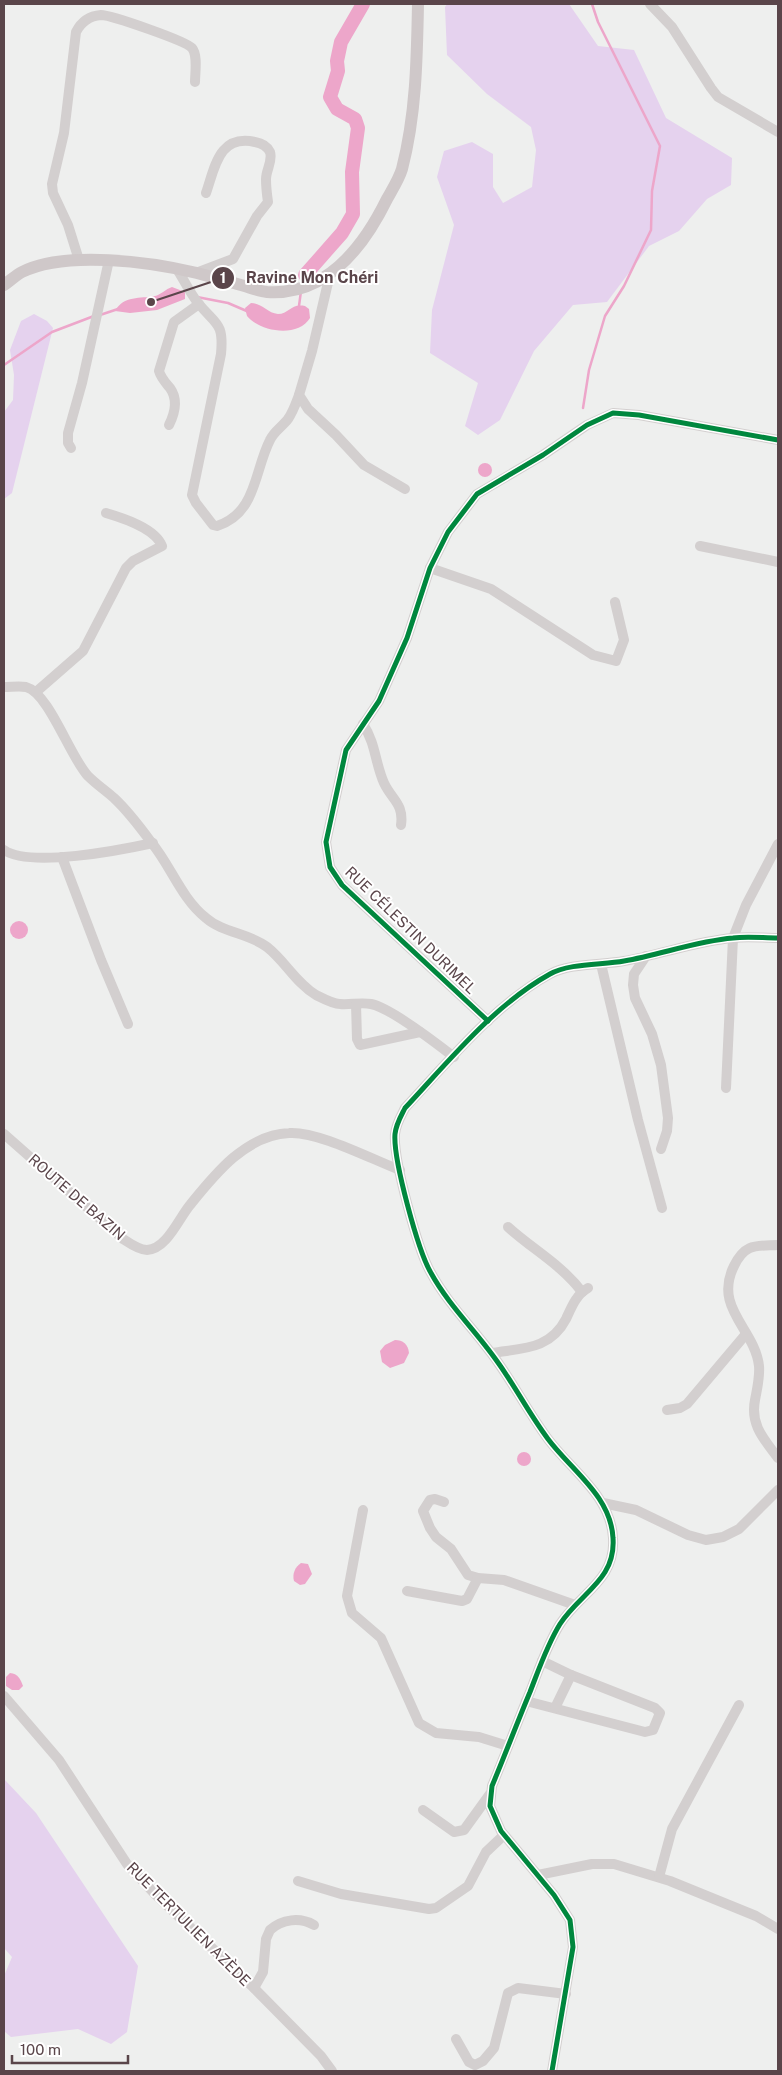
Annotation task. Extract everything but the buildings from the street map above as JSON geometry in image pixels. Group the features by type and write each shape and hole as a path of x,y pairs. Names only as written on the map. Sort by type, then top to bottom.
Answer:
{"main road":[{"path":"4,285 22,272 47,264 79,260 109,260 177,269 264,292 287,292 306,287 330,274 360,246 381,212 402,171 415,86 418,4"}],"street":[{"path":"650,4 672,27 718,97 778,132"},
{"path":"79,260 68,225 53,193 52,184 64,133 76,32 90,18 107,16 174,38 188,45 194,51 194,82"},
{"path":"196,273 233,259 257,216 268,202 266,179 270,157 267,147 262,143 252,141 236,141 229,144 220,154 206,193"},
{"path":"71,448 68,443 68,433 84,375 109,260"},
{"path":"177,269 199,304 221,328 223,337 192,494 196,504 213,525 217,526 230,520 250,498 266,448 274,432 287,421 292,413 312,351 330,274"},
{"path":"169,425 174,416 173,392 160,376 159,371 174,322 199,304"},
{"path":"299,394 308,409 364,465 405,489"},
{"name":"RUE CÉLESTIN DURIMEL","path":"488,1021 342,885 330,867 326,842 346,750 379,701 407,638 430,568 448,532 477,494 543,455 587,425 613,413 639,415 778,440"},
{"path":"36,692 83,651 126,568 133,561 162,546 160,540 131,520 106,513"},
{"path":"700,546 778,562"},
{"path":"430,568 490,589 592,655 616,661 624,640 615,602"},
{"path":"4,687 26,687 36,692 44,701 73,756 88,776 116,800 152,843 190,902 207,920 250,936 266,946 277,956 287,970 315,994 339,1004 370,1004 378,1006 420,1032 454,1057"},
{"path":"363,724 372,740 384,782 402,811 401,825"},
{"path":"4,850 16,856 62,857 108,853 152,843"},
{"path":"726,1088 733,938 746,905 778,844"},
{"path":"62,857 101,960 128,1024"},
{"path":"552,2071 573,1947 570,1920 566,1910 504,1835 490,1806 491,1793 492,1786 542,1661 559,1626 574,1605 598,1584 607,1571 613,1553 613,1537 610,1519 603,1503 549,1440 492,1353 444,1294 430,1273 420,1249 400,1170 396,1147 396,1128 405,1108 488,1021 526,990 551,973 733,938 778,938"},
{"path":"646,956 634,974 633,985 635,998 649,1025 661,1064 668,1118 661,1149"},
{"path":"601,964 638,1120 662,1208"},
{"path":"356,1004 357,1039 360,1045 420,1032"},
{"name":"ROUTE DE BAZIN","path":"4,1134 122,1239 145,1250 163,1242 189,1206 220,1170 252,1144 270,1136 287,1133 306,1134 400,1170"},
{"path":"380,1162 396,1147"},
{"path":"492,1353 537,1346 546,1342 562,1327 576,1298 585,1290 562,1269 526,1243 508,1226"},
{"path":"778,1245 759,1245 744,1250 732,1271 728,1289 729,1301 754,1348 759,1365 759,1381 753,1417 758,1430 778,1458"},
{"path":"667,1410 680,1408 687,1404 746,1334"},
{"path":"603,1503 636,1510 688,1535 706,1540 723,1537 740,1528 778,1490"},
{"path":"444,1502 435,1499 430,1500 423,1511 425,1518 436,1537 451,1549 468,1575 478,1578 504,1580 574,1605"},
{"path":"363,1510 347,1596 348,1604 352,1613 381,1638 419,1723 436,1733 479,1737 508,1746"},
{"path":"407,1591 462,1601 467,1599 478,1578"},
{"path":"526,1701 645,1732 653,1730 660,1713 655,1708 571,1675 542,1661"},
{"path":"555,1708 571,1675"},
{"name":"RUE TERTULIEN AZÈDE","path":"4,1696 60,1760 127,1864 154,1893 254,1988 321,2056 332,2071"},
{"path":"659,1877 672,1828 739,1705"},
{"path":"422,1810 454,1832 459,1832 464,1830 491,1793"},
{"path":"298,1881 341,1894 429,1909 436,1908 468,1886 486,1852 504,1835"},
{"path":"538,1875 592,1864 614,1864 659,1877 756,1916 778,1929"},
{"path":"254,1988 263,1972 266,1939 270,1930 287,1921 303,1921 314,1925"},
{"path":"456,2038 469,2062 476,2065 483,2061 494,2048 508,1993 518,1988 566,1994"}],"shaded area":[{"path":"447,4 569,4 598,46 634,50 666,118 732,158 731,185 707,199 679,231 649,246 607,302 573,305 534,351 500,420 478,435 465,426 478,383 430,353 432,310 454,225 437,177 444,151 472,142 493,154 493,187 503,203 532,187 536,150 531,127 487,94 447,55 445,7"},
{"path":"172,287 185,292 185,299 157,310 130,313 115,311 123,302 155,296"},
{"path":"251,303 255,303 278,314 282,314 296,306 305,306 309,309 310,318 297,328 279,331 269,329 253,322 247,316 245,308"},
{"path":"34,314 47,321 53,328 12,493 4,499 4,412 13,400 14,375 10,350 21,321"},
{"path":"482,463 488,463 492,470 488,477 482,477 478,473 478,467"},
{"path":"19,921 25,924 28,930 25,936 19,939 13,936 10,930 13,924"},
{"path":"395,1340 405,1343 409,1353 404,1363 390,1368 382,1362 380,1351 385,1345"},
{"path":"521,1452 527,1452 531,1459 527,1466 521,1466 517,1462 517,1456"},
{"path":"301,1563 308,1564 312,1574 305,1584 300,1585 294,1581 293,1576"},
{"path":"10,1673 17,1675 21,1681 23,1686 19,1690 12,1690 6,1686 6,1677"},
{"path":"4,1779 36,1813 138,1966 127,2032 111,2044 78,2029 11,2037 4,2031 4,1976 12,1957 4,1948"}],"waterway":[{"path":"305,275 342,233 353,214 352,172 358,128 355,119 337,109 330,97 338,71 337,61 341,42 363,4"},
{"path":"583,408 589,370 605,316 624,286 651,230 652,191 660,146 598,22 592,4"},
{"path":"299,306 301,291"},
{"path":"197,297 228,303 249,312"},
{"path":"100,315 118,309"},
{"path":"4,365 52,332 94,316"}],"cycle path":[{"path":"488,1021 342,885 330,867 326,842 346,750 379,701 407,638 430,568 448,532 477,494 543,455 587,425 613,413 639,415 778,440"},
{"path":"552,2071 573,1947 570,1920 554,1895 501,1831 490,1806 492,1786 555,1632 568,1613 595,1585 609,1565 613,1538 611,1523 598,1496 548,1439 499,1364 446,1297 431,1273 407,1205 395,1146 395,1134 405,1108 473,1035 510,1002 550,974 567,968 624,961 719,940 744,937 778,938"}],"place":[{"name":"Ravine Mon Chéri","path":"151,302"}]}
